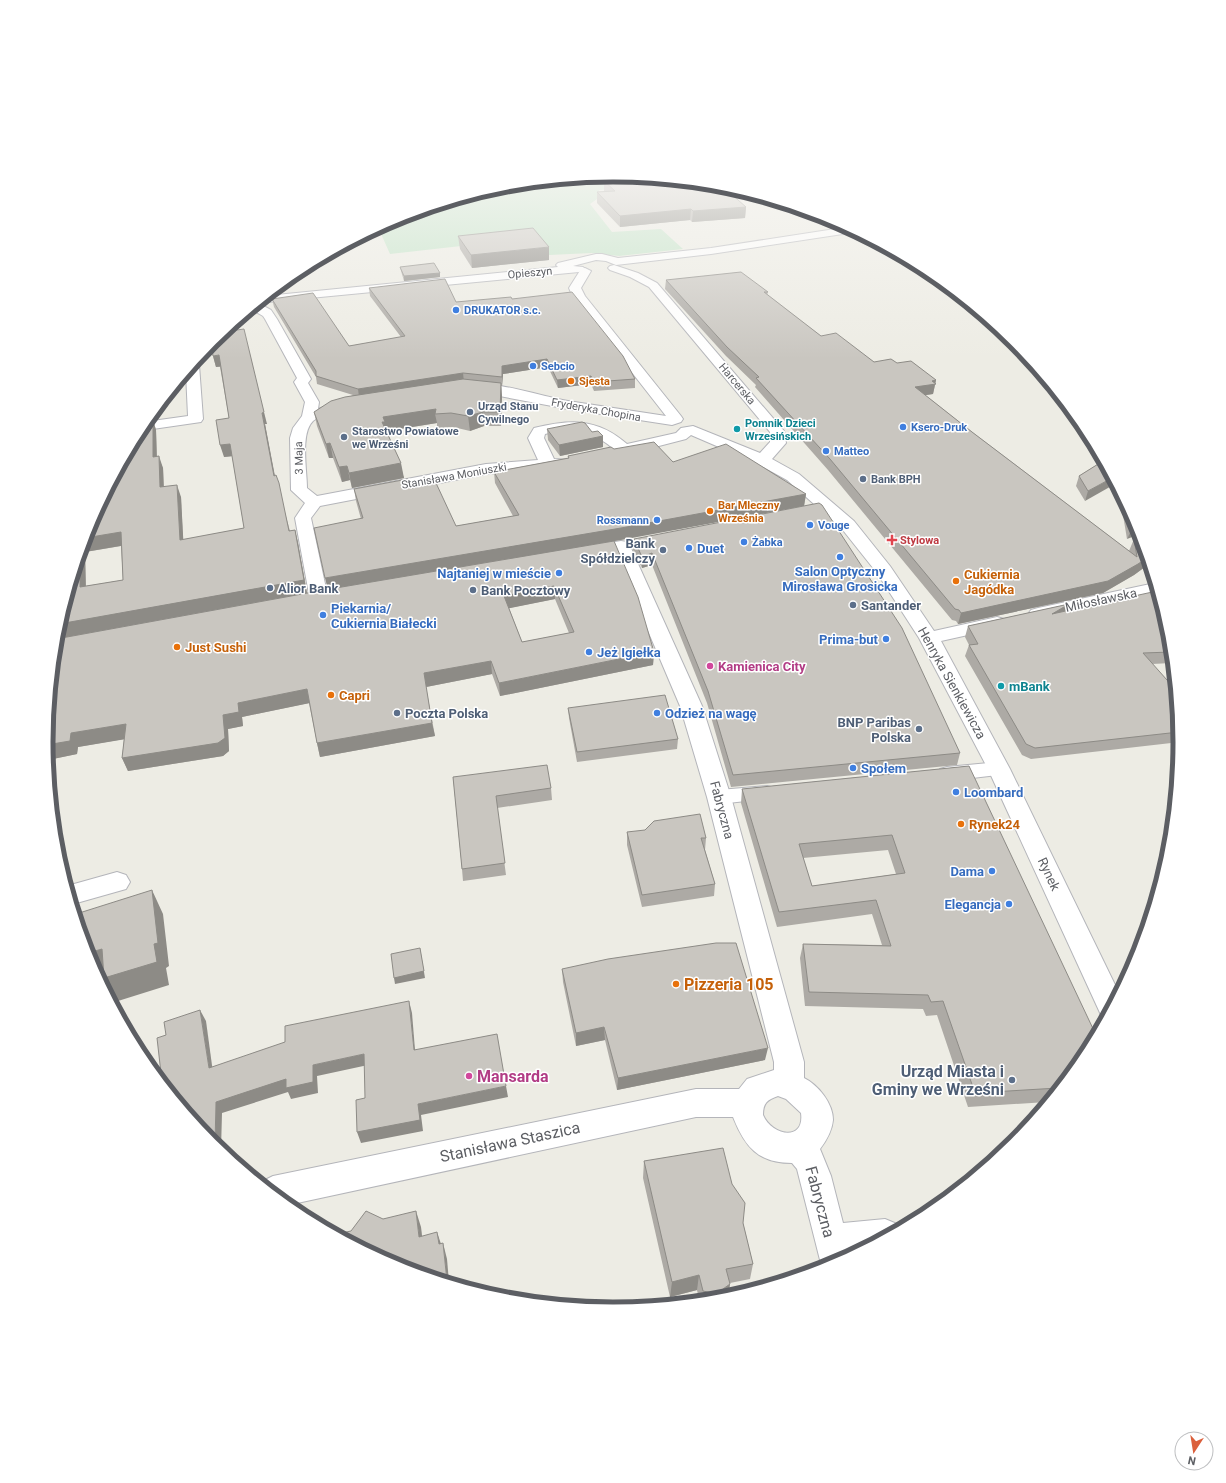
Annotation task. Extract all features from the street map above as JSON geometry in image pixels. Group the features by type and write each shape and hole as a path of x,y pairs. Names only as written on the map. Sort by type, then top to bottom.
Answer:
{"street":[{"name":"Opieszyn","path":"269,299 481,277 595,268 843,231"},
{"path":"595,268 575,288 579,297 674,420"},
{"name":"Harcerska","path":"595,268 634,275 653,285 777,431 778,443 762,460"},
{"name":"Opieszyn","path":"263,304 316,295"},
{"name":"3 Maja","path":"258,308 267,313 271,319 304,379 301,382 312,402 309,417 300,428 298,438 300,490 314,502"},
{"path":"150,426 196,419 192,371"},
{"name":"Fryderyka Chopina","path":"456,388 479,387 568,406 674,420 687,417 699,421 700,426 690,431"},
{"path":"309,417 335,407 358,403"},
{"path":"548,464 536,438 539,431 554,427 576,425 595,429 607,436 624,450"},
{"path":"603,454 681,436 690,431 762,460"},
{"name":"Stanisława Moniuszki","path":"314,502 486,469 548,464 582,459"},
{"name":"Henryka Sienkiewicza","path":"762,460 794,477 819,508 848,525 884,570 929,638 1013,798"},
{"path":"276,606 327,597 303,518 314,502"},
{"name":"Fabryczna","path":"621,546 691,706 719,798 789,1062 790,1084"},
{"name":"Miłosławska","path":"929,638 1152,589"},
{"path":"929,776 999,769"},
{"path":"719,798 789,790"},
{"name":"Rynek","path":"1013,798 1109,1001"},
{"path":"75,895 117,882"},
{"path":"778,1082 790,1084 809,1098 815,1108 817,1120 814,1131 808,1140 787,1148 776,1146 760,1138 749,1124 747,1114 748,1103 752,1094 768,1084 778,1082"},
{"name":"Stanisława Staszica","path":"279,1191 696,1103 748,1103"},
{"name":"Fabryczna","path":"798,1145 809,1160 833,1252"},
{"path":"833,1252 864,1242"}],"green space":[{"path":"409,220 603,220 612,232 661,229 683,249 619,256 592,253 549,255 540,237 390,254 380,232"}],"building":[{"path":"533,228 549,247 471,255 458,236"},
{"path":"434,263 440,273 404,276 400,267"},
{"path":"741,272 768,292 764,292 821,336 836,333 874,362 891,359 897,363 911,361 936,380 932,381 936,384 915,387 1137,557 1135,539 1143,561 1108,581 961,613 959,610 955,609 830,459 756,378 759,377 727,347 666,280"},
{"path":"445,279 456,302 511,297 512,299 572,292 623,356 635,379 594,382 591,376 557,380 547,359 502,366 502,377 463,373 358,389 316,376 316,371 272,299 313,293 349,346 405,336 369,288"},
{"path":"244,329 264,412 262,413 274,476 276,475 279,483 289,531 295,530 304,580 66,623 80,571 80,587 123,580 121,532 92,537 111,494 128,461 153,422 153,457 159,456 160,487 177,485 180,540 244,528 230,444 220,445 216,420 229,418 219,355 213,356 212,351 233,331"},
{"path":"463,379 501,383 500,412 483,412 468,416 451,413 435,414 436,409 383,417 385,422 382,422 401,463 349,473 347,466 339,467 330,443 326,444 314,412 331,401 345,397"},
{"path":"582,422 585,423 592,432 598,431 603,436 559,445 547,429"},
{"path":"654,442 673,462 726,444 806,494 621,528 325,578 314,528 363,518 354,489 408,479 412,488 436,483 456,526 519,515 494,472 569,458 568,456 611,447 614,449"},
{"path":"1099,464 1108,480 1088,491 1079,476"},
{"path":"819,503 822,505 902,628 960,753 733,775 708,691 652,553 642,557 634,539"},
{"path":"614,541 638,597 654,652 499,683 491,661 424,673 432,723 317,743 307,689 238,703 239,712 223,715 225,738 218,743 122,758 126,724 71,733 70,741 53,744 54,705 63,638 324,590","holes":["554,586 574,632 522,642 504,596"]},
{"path":"1152,592 1165,652 1143,653 1170,683 1173,733 1035,748 1026,744 969,645 978,644 968,626 1069,604 1052,614"},
{"path":"665,695 678,739 577,752 568,708"},
{"path":"547,765 551,788 496,796 505,863 462,869 453,777"},
{"path":"969,766 1093,1029 1079,1053 1052,1088 975,1093 943,1001 931,1002 928,995 809,992 803,944 891,946 876,900 779,912 742,789","holes":["892,835 905,873 812,886 799,844"]},
{"path":"700,814 706,838 701,838 715,884 642,895 627,832 645,830 654,821"},
{"path":"152,890 158,943 154,944 157,962 106,977 104,973 102,949 94,951 80,913"},
{"path":"716,943 736,943 768,1048 618,1078 604,1027 576,1033 562,969 608,959"},
{"path":"420,948 424,971 394,978 391,954"},
{"path":"409,1001 414,1050 497,1034 506,1086 418,1104 420,1120 357,1132 356,1100 365,1098 364,1054 313,1065 313,1082 286,1088 286,1079 216,1102 215,1135 192,1111 161,1071 157,1038 166,1035 164,1022 200,1010 209,1068 285,1042 285,1026"},
{"path":"723,1148 732,1184 745,1203 743,1223 753,1264 726,1269 730,1284 720,1291 711,1293 703,1291 699,1275 672,1282 644,1161"},
{"path":"366,1211 383,1219 416,1211 419,1237 437,1232 439,1244 443,1243 446,1276 399,1259 365,1244 344,1232 351,1231"}],"place":[{"name":"DRUKATOR s.c.","path":"456,310"},
{"name":"Sebcio","path":"533,366"},
{"name":"Sjesta","path":"571,381"},
{"name":"Urząd Stanu Cywilnego","path":"470,412"},
{"name":"Ksero-Druk","path":"903,427"},
{"name":"Pomnik Dzieci Wrzesińskich","path":"737,429"},
{"name":"Starostwo Powiatowe we Wrześni","path":"344,437"},
{"name":"Matteo","path":"826,451"},
{"name":"Bank BPH","path":"863,479"},
{"name":"Bar Mleczny Września","path":"710,511"},
{"name":"Rossmann","path":"657,520"},
{"name":"Vouge","path":"810,525"},
{"name":"Stylowa","path":"892,540"},
{"name":"Żabka","path":"744,542"},
{"name":"Duet","path":"689,548"},
{"name":"Bank Spółdzielczy","path":"663,550"},
{"name":"Salon Optyczny Mirosława Grosicka","path":"840,557"},
{"name":"Najtaniej w mieście","path":"559,573"},
{"name":"Cukiernia Jagódka","path":"956,581"},
{"name":"Alior Bank","path":"270,588"},
{"name":"Bank Pocztowy","path":"473,590"},
{"name":"Santander","path":"853,605"},
{"name":"Piekarnia/ Cukiernia Białecki","path":"323,615"},
{"name":"Prima-but","path":"886,639"},
{"name":"Just Sushi","path":"177,647"},
{"name":"Jeż Igiełka","path":"589,652"},
{"name":"Kamienica City","path":"710,666"},
{"name":"mBank","path":"1001,686"},
{"name":"Capri","path":"331,695"},
{"name":"Poczta Polska","path":"397,713"},
{"name":"Odzież na wagę","path":"657,713"},
{"name":"BNP Paribas Polska","path":"919,729"},
{"name":"Społem","path":"853,768"},
{"name":"Loombard","path":"956,792"},
{"name":"Rynek24","path":"961,824"},
{"name":"Dama","path":"992,871"},
{"name":"Elegancja","path":"1009,904"},
{"name":"Pizzeria 105","path":"676,984"},
{"name":"Mansarda","path":"469,1076"},
{"name":"Urząd Miasta i Gminy we Wrześni","path":"1012,1080"}]}
